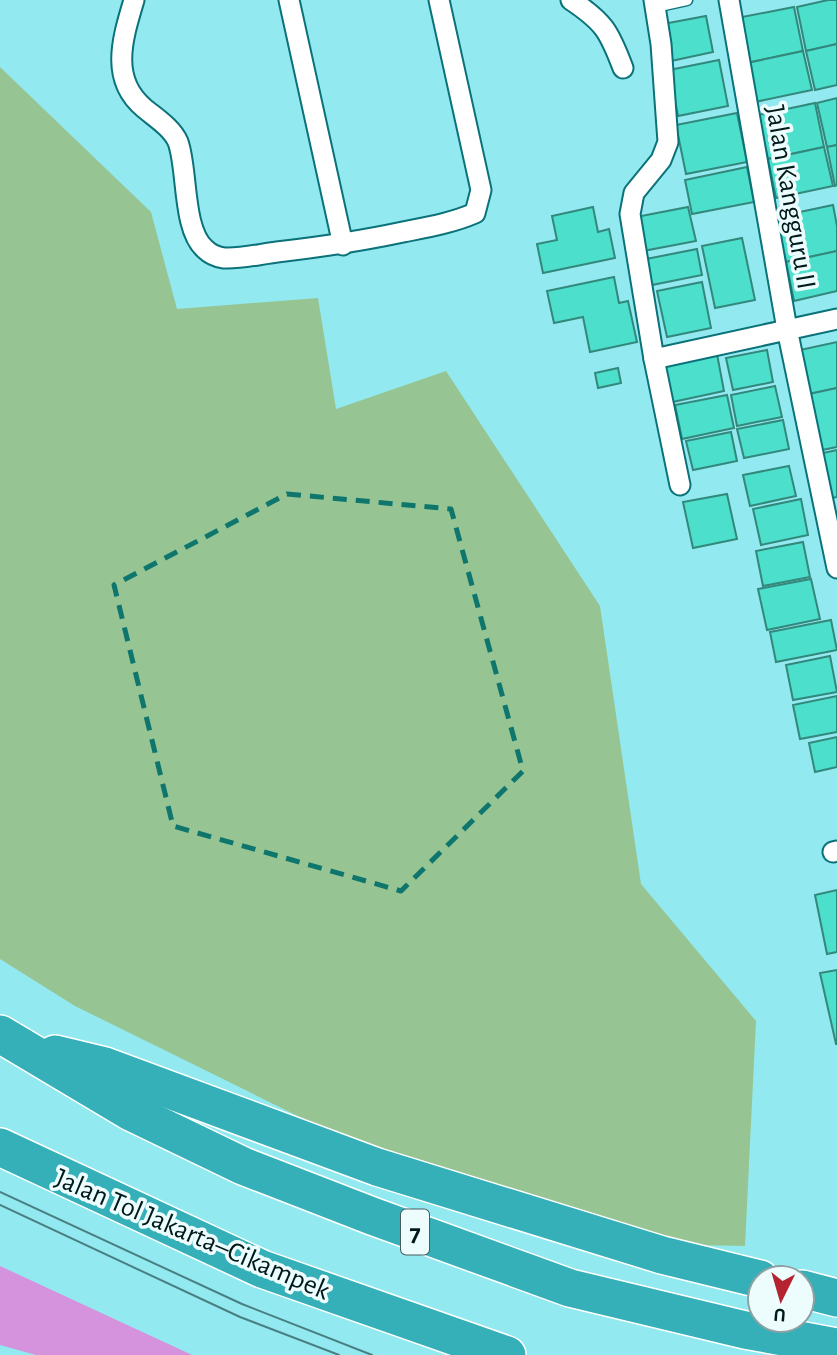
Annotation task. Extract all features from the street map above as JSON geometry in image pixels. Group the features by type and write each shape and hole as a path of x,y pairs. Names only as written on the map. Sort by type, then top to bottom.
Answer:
{"highway":[{"path":"10,1040 105,1066 377,1167 663,1255 746,1276"},
{"name":"7","path":"10,1040 143,1118 243,1166 372,1216 570,1288 745,1330 837,1348"},
{"name":"Jalan Tol Jakarta–Cikampek","path":"0,1147 262,1269 507,1355"},
{"path":"816,1293 837,1298"}],"street":[{"path":"134,0 123,36 120,57 122,75 141,106 170,130 178,143 195,232 204,249 214,255 231,257 343,245 454,222 475,213 481,190 439,0"},
{"path":"289,0 343,245"},
{"path":"571,0 603,25 622,68"},
{"name":"Jalan Kangguru II","path":"729,0 787,329 837,568"},
{"path":"654,4 661,44 668,142 662,160 634,193 630,214 654,359 680,485"},
{"path":"654,359 837,319"}],"lane":[{"path":"654,4 687,0"}],"highlighted area":[{"path":"287,494 451,509 523,771 401,891 173,826 114,585"}],"green space":[{"path":"0,67 151,212 177,309 318,298 336,409 446,371 600,606 641,884 756,1021 745,1246 553,1242 75,1006 0,959"}],"shaded area":[{"path":"0,1266 192,1355 36,1355 0,1345"}],"building":[{"path":"837,0 837,44 806,51 797,7"},
{"path":"794,7 803,51 747,63 737,18"},
{"path":"706,16 713,52 671,61 663,24"},
{"path":"837,44 837,85 815,90 806,51"},
{"path":"803,51 812,90 755,102 747,63"},
{"path":"719,60 728,106 678,116 669,70"},
{"path":"837,98 837,145 827,147 817,103"},
{"path":"815,103 824,147 768,159 758,115"},
{"path":"737,113 747,162 686,174 676,125"},
{"path":"837,145 837,185 835,186 827,147"},
{"path":"824,147 833,186 776,198 768,159"},
{"path":"747,167 754,202 692,214 685,180"},
{"path":"833,205 837,226 837,251 786,262 776,217"},
{"path":"593,207 598,232 609,229 615,258 543,273 537,244 557,240 552,216"},
{"path":"688,207 696,241 643,251 636,217"},
{"path":"742,238 755,300 715,308 702,246"},
{"path":"697,249 702,275 652,285 646,259"},
{"path":"837,251 837,291 794,301 786,262"},
{"path":"614,277 619,303 628,301 637,342 590,352 583,317 554,323 547,291"},
{"path":"702,282 711,328 667,337 657,291"},
{"path":"837,342 837,388 809,394 800,350"},
{"path":"767,350 773,382 733,390 726,358"},
{"path":"717,354 724,391 668,403 661,366"},
{"path":"618,368 621,383 598,388 595,373"},
{"path":"775,386 782,417 737,426 731,395"},
{"path":"837,388 837,447 822,450 809,394"},
{"path":"727,395 734,428 682,439 675,405"},
{"path":"783,420 789,449 744,458 737,429"},
{"path":"731,432 737,461 693,470 686,441"},
{"path":"837,450 837,497 832,498 823,453"},
{"path":"789,466 796,496 750,506 743,475"},
{"path":"727,494 737,539 693,548 683,502"},
{"path":"801,499 808,535 761,545 753,509"},
{"path":"803,542 810,577 763,586 756,551"},
{"path":"811,579 820,619 767,630 758,589"},
{"path":"831,620 837,650 776,662 770,632"},
{"path":"830,656 837,692 793,700 786,665"},
{"path":"837,696 837,732 800,739 793,705"},
{"path":"837,737 837,767 815,772 809,743"},
{"path":"837,890 837,952 827,954 815,895"},
{"path":"837,970 837,1044 836,1044 820,973"}],"tram line":[{"path":"0,1192 242,1304 372,1355"},
{"path":"0,1205 240,1317 339,1355"}]}
